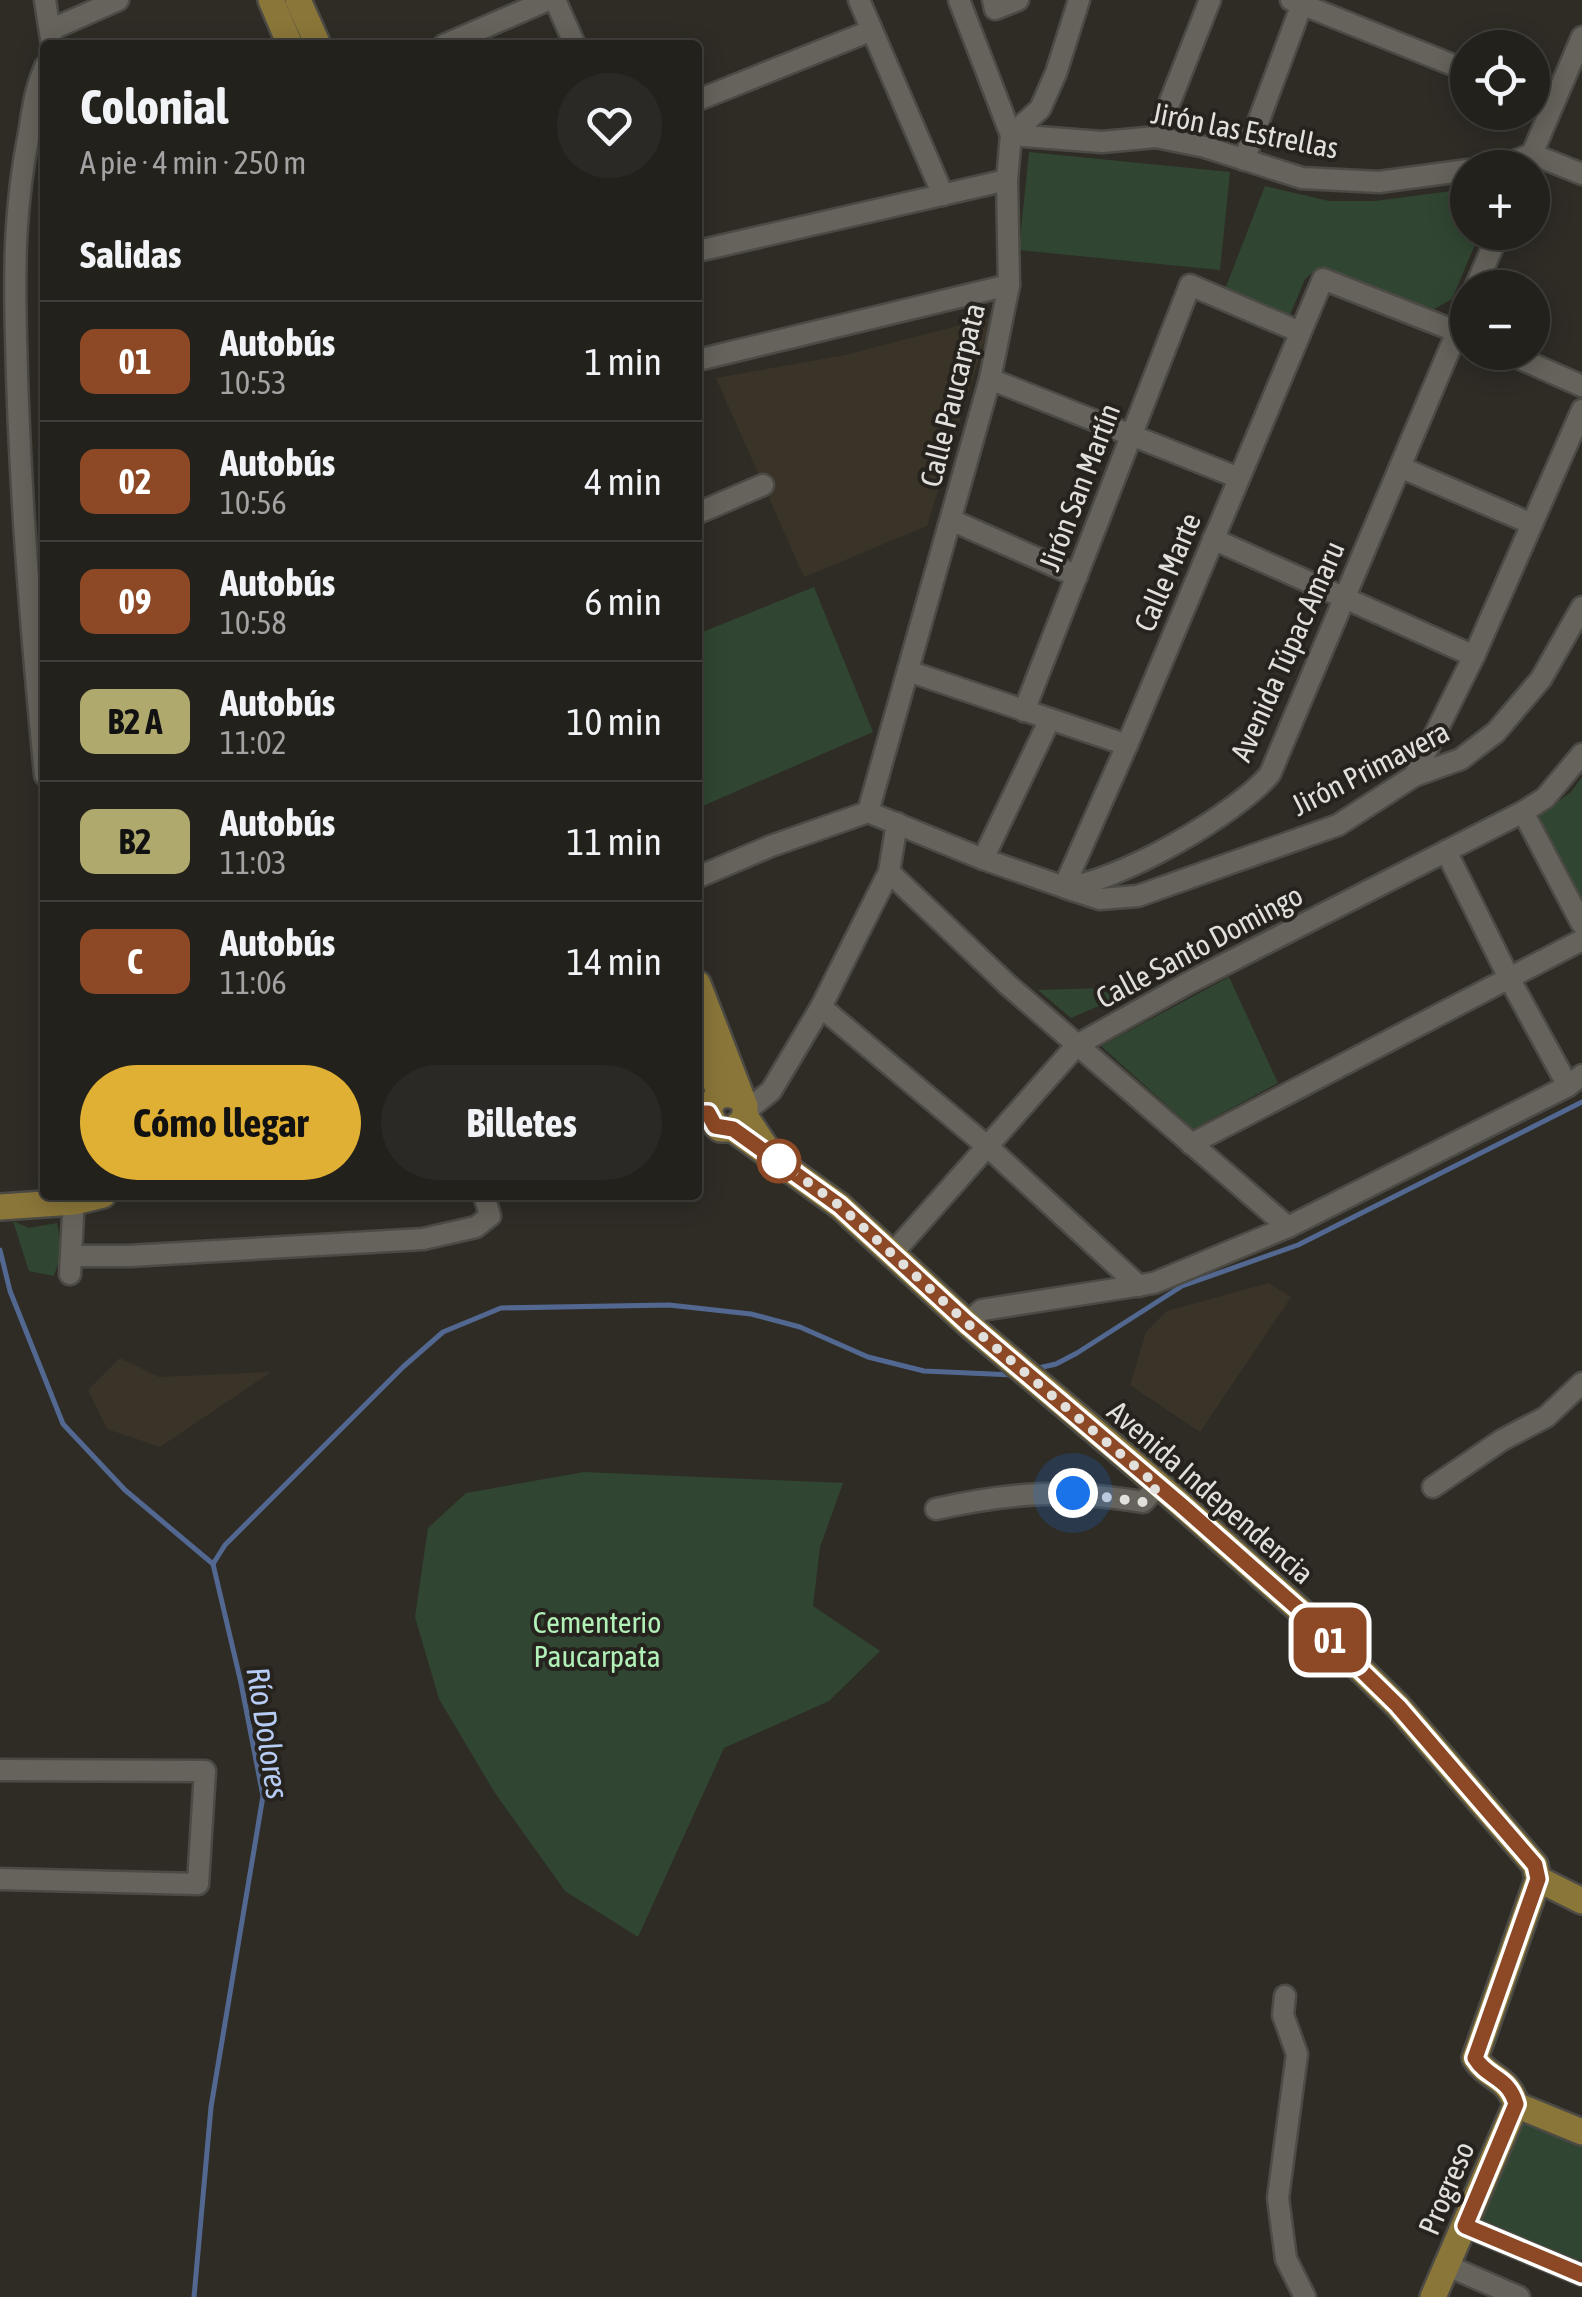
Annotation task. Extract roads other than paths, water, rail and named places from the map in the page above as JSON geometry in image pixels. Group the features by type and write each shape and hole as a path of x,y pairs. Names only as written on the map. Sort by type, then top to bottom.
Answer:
{"main road":[{"path":"272,0 288,40"},
{"path":"298,0 316,40"},
{"path":"702,1002 727,1111"},
{"path":"702,1048 727,1111"},
{"name":"Avenida Independencia","path":"727,1111 770,1154 840,1206 967,1323 1302,1612 1398,1706 1535,1865 1538,1879"},
{"path":"6,1206 64,1200"},
{"path":"1582,1901 1538,1879 1475,2058 1483,2069 1504,2081 1516,2104 1582,2132"},
{"name":"Progreso","path":"1433,2297 1516,2104"}],"street":[{"path":"45,0 51,38 118,0"},
{"path":"456,40 552,0 572,40"},
{"path":"859,0 943,195"},
{"path":"959,0 1012,135 1040,109 1079,0"},
{"path":"993,0 996,9 1018,0"},
{"path":"1156,137 1210,0"},
{"path":"1244,160 1296,2 1450,64"},
{"path":"702,98 870,31"},
{"path":"1534,150 1582,37"},
{"path":"40,78 18,192 14,236 17,413 36,592 40,673"},
{"name":"Jirón las Estrellas","path":"1012,135 1102,142 1156,137 1205,146 1302,178 1380,182 1450,172"},
{"name":"Calle Paucarpata","path":"868,812 990,380 1009,285 1007,180 1012,135"},
{"path":"1550,166 1582,174"},
{"path":"702,250 1007,180"},
{"name":"Calle Marte","path":"1064,887 1323,279 1450,328"},
{"path":"702,359 1009,285"},
{"name":"Jirón San Martín","path":"1024,711 1190,285 1300,332"},
{"name":"Avenida Túpac Amaru","path":"1064,887 1112,875 1229,812 1254,793 1270,774 1400,466 1450,359"},
{"path":"1546,370 1582,386"},
{"path":"990,380 1239,478"},
{"path":"1414,776 1474,656 1582,410"},
{"path":"1400,466 1532,524"},
{"path":"702,511 764,485"},
{"path":"951,520 1076,576"},
{"path":"1214,539 1474,656"},
{"name":"Jirón Primavera","path":"1064,887 1100,899 1138,896 1338,825 1414,776 1461,759 1496,732 1542,679 1582,607"},
{"path":"908,672 1127,746"},
{"path":"983,859 1050,719"},
{"name":"Calle Santo Domingo","path":"892,1254 1077,1045 1188,983 1523,812 1545,798 1582,754"},
{"path":"702,875 788,839 868,812 1064,887"},
{"path":"1523,812 1582,924"},
{"path":"727,1111 771,1091 821,1007 888,872 896,823"},
{"path":"967,1323 982,1310 1154,1284 1223,1257 1575,1080 1509,978 1446,851"},
{"path":"888,872 1008,985 1288,1227"},
{"path":"1192,1144 1582,940"},
{"path":"821,1007 988,1147 1139,1286"},
{"path":"74,1200 71,1265 130,1256 423,1239 476,1227 490,1216 485,1200"},
{"path":"1433,1487 1502,1440 1546,1417 1582,1383"},
{"path":"936,1509 1040,1492 1143,1502 1158,1486"},
{"path":"0,1770 204,1771 198,1884 0,1879"},
{"path":"1285,1996 1284,2015 1297,2054 1278,2198 1286,2259 1305,2297"},
{"path":"1465,2226 1582,2275"},
{"path":"1448,2266 1519,2297"}],"waterway":[{"path":"1034,1369 1077,1353 1182,1286 1298,1245 1582,1102"},
{"name":"Río Dolores","path":"0,1250 10,1291 63,1424 125,1490 213,1564 263,1796 211,2107 194,2297"},
{"path":"213,1564 225,1545 403,1367 443,1332 501,1308 669,1305 751,1314 800,1327 868,1357 924,1371 1014,1375"}],"park label":[{"name":"Cementerio Paucarpata","path":"597,1639"}]}
